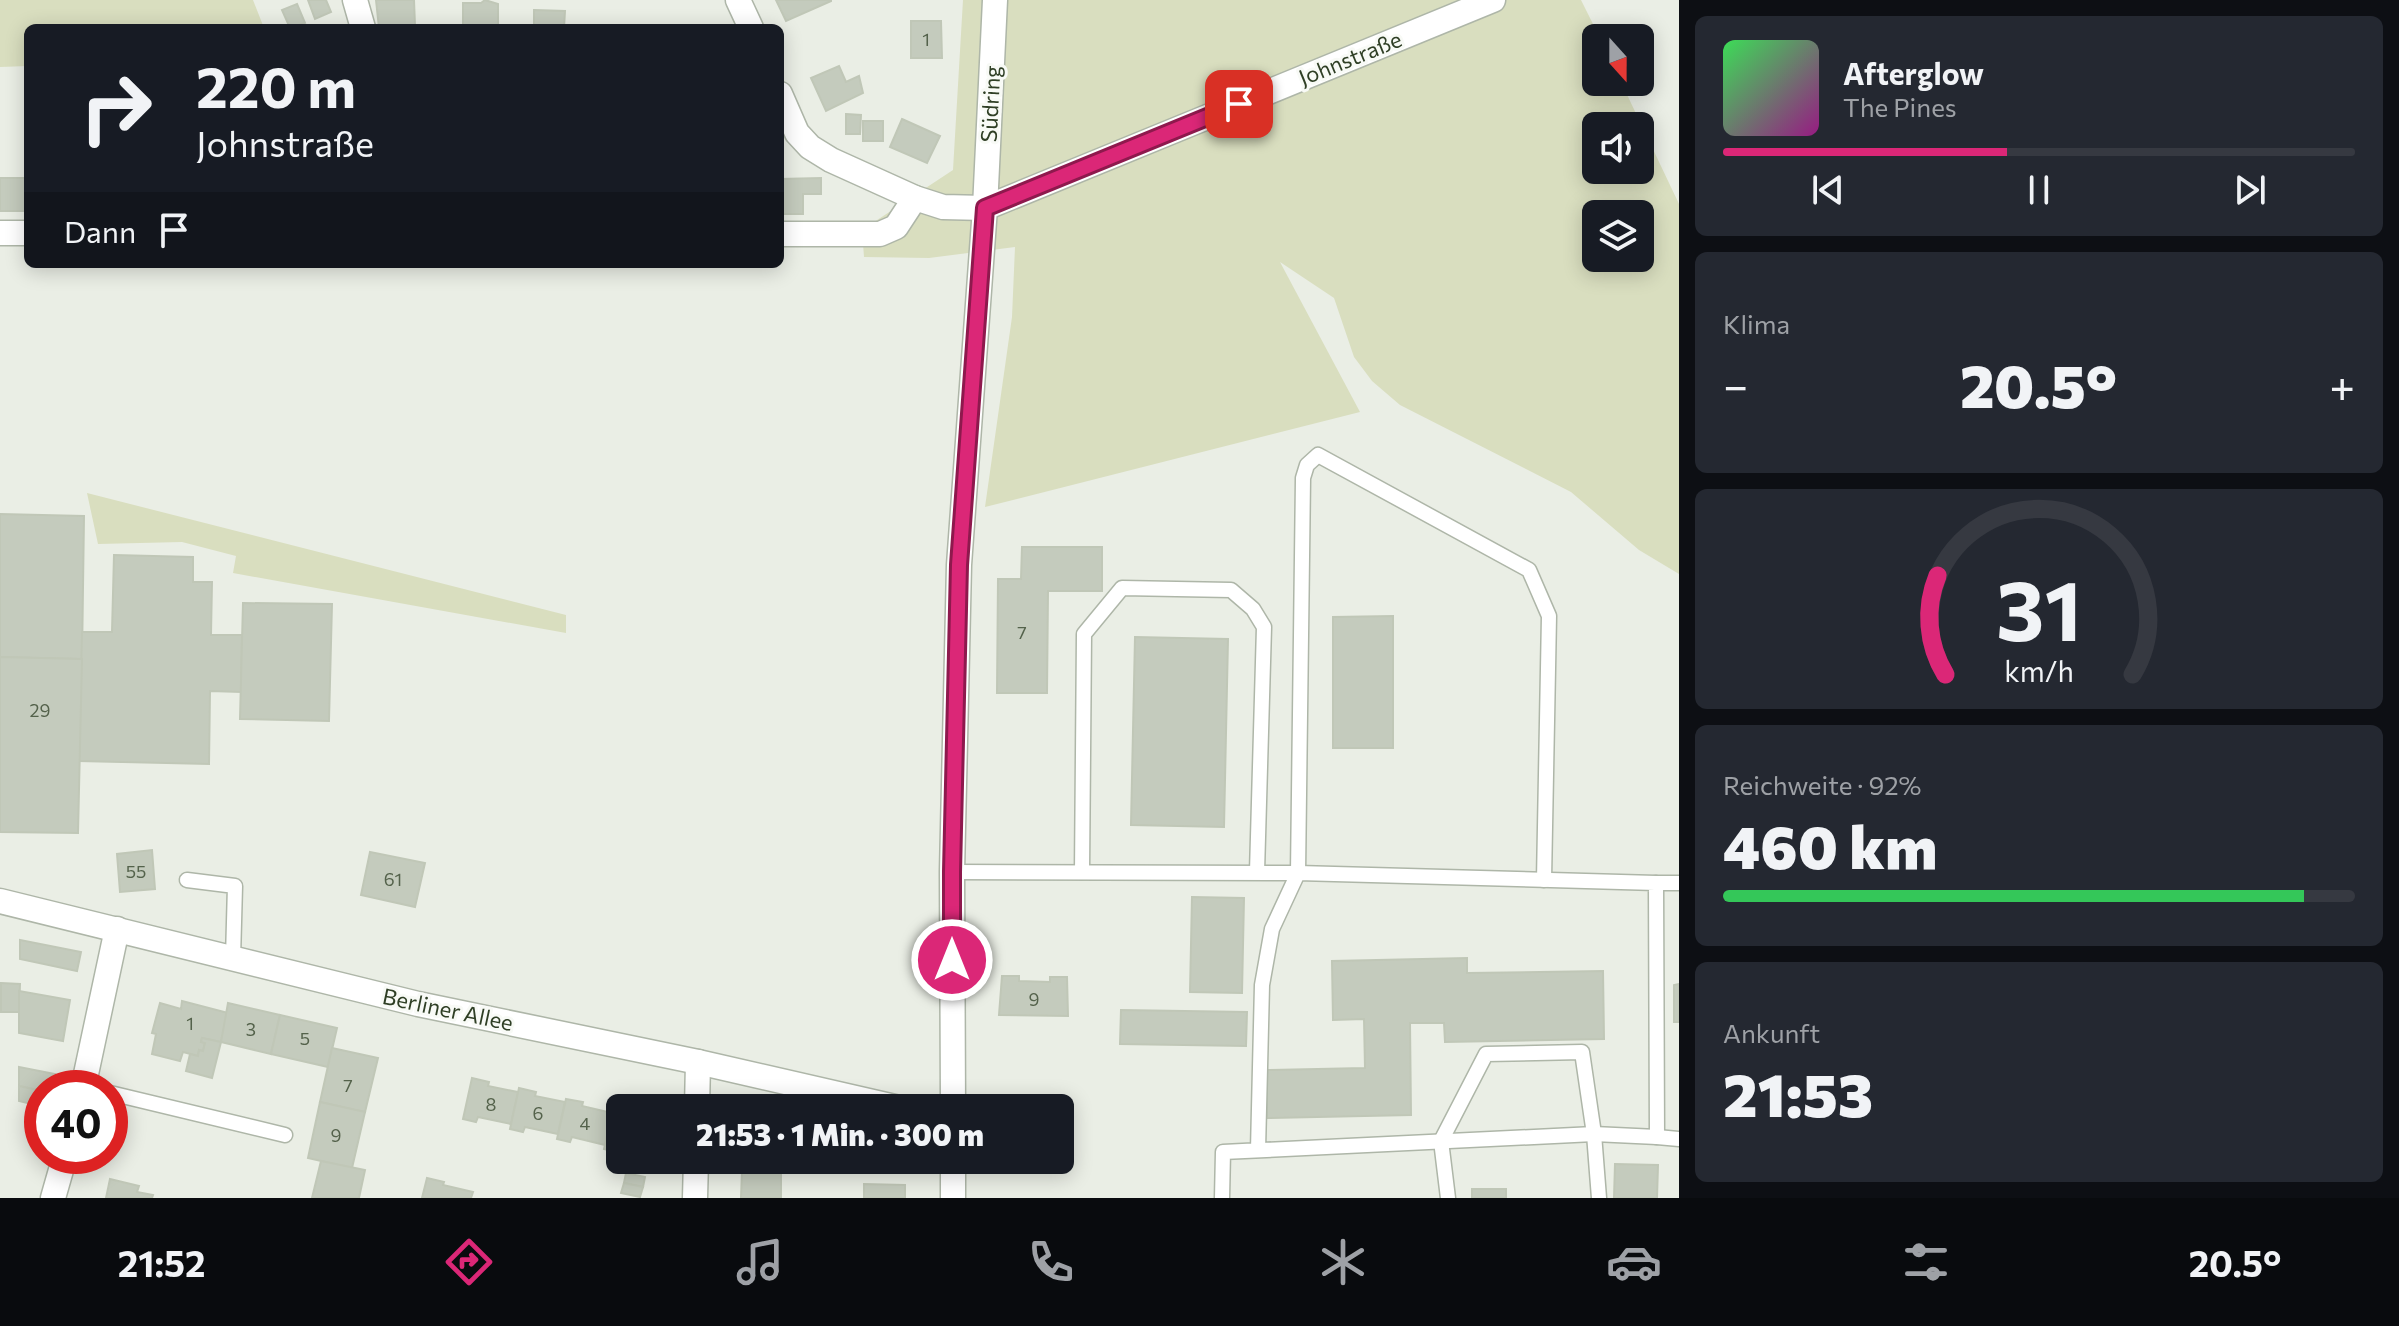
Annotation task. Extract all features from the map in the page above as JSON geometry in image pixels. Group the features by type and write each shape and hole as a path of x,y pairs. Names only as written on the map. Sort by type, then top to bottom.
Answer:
{"street":[{"path":"355,0 362,24"},
{"path":"738,0 749,24"},
{"name":"Südring","path":"953,1094 952,872 959,565 985,208 995,0"},
{"name":"Johnstraße","path":"985,208 1493,0"},
{"path":"784,103 797,133 810,147 915,198 943,207 985,208"},
{"path":"784,234 880,234 896,227 915,198"},
{"path":"0,233 24,233"},
{"name":"Berliner Allee","path":"0,901 418,1004 838,1094"},
{"path":"90,1070 117,929"},
{"path":"697,1094 698,1062"},
{"path":"53,1198 60,1174"},
{"path":"695,1198 696,1174"},
{"path":"953,1174 953,1198"}],"lane":[{"path":"1258,1150 1262,985 1272,929 1298,873 1303,478 1307,465 1318,455 1529,570 1549,616 1544,880"},
{"path":"1082,872 1084,634 1122,588 1231,590 1253,609 1264,627 1257,872"},
{"path":"952,872 1257,872 1679,883"},
{"path":"187,880 235,886 233,958"},
{"path":"1656,883 1657,1137"},
{"path":"1448,1198 1441,1141 1486,1054 1582,1052 1594,1134 1599,1198"},
{"path":"128,1097 285,1135"},
{"path":"1222,1198 1223,1152 1594,1134 1679,1139"}],"green space":[{"path":"0,0 253,0 262,24 24,24 24,66 0,67"},
{"path":"963,0 1581,0 1593,24 1582,24 1582,96 1628,96 1635,112 1582,112 1582,184 1654,184 1654,151 1679,204 1679,574 1639,550 1571,492 1400,405 1372,381 1354,357 1334,298 1280,262 1360,412 985,507 1012,317 1015,247 929,258 864,257 862,230 953,170"},
{"path":"87,493 566,615 566,633 233,573 236,556 182,542 98,544"}],"building":[{"path":"308,0 326,0 331,12 315,19"},
{"path":"376,0 414,0 415,24 379,24"},
{"path":"485,0 498,4 498,24 463,24 463,3 481,3"},
{"path":"776,0 831,0 831,1 786,21"},
{"path":"297,4 305,23 288,24 282,10"},
{"path":"534,10 565,11 564,24 534,24"},
{"path":"911,21 941,21 942,58 911,58"},
{"path":"839,66 846,82 859,76 863,93 826,111 811,78"},
{"path":"846,114 861,115 860,134 846,134"},
{"path":"902,119 940,136 927,163 890,147"},
{"path":"863,121 883,121 883,141 863,141"},
{"path":"0,178 24,178 24,211 0,211"},
{"path":"821,178 821,194 803,194 803,214 784,214 784,179"},
{"path":"0,514 84,516 82,659 0,657"},
{"path":"1022,547 1102,547 1102,591 1048,591 1047,693 997,693 998,579 1021,579"},
{"path":"114,555 193,557 193,582 212,582 211,635 242,635 241,692 210,691 209,764 79,761 82,632 112,632"},
{"path":"243,603 332,604 329,721 240,719"},
{"path":"1393,616 1393,748 1333,748 1333,617"},
{"path":"1135,637 1228,639 1224,827 1131,825"},
{"path":"0,657 82,659 78,833 0,832"},
{"path":"152,850 155,889 120,892 117,854"},
{"path":"370,852 425,863 415,907 361,895"},
{"path":"1192,897 1244,898 1242,993 1190,992"},
{"path":"20,940 81,952 77,971 20,959"},
{"path":"1467,958 1467,973 1603,971 1604,1039 1445,1042 1444,1023 1410,1023 1411,1115 1267,1118 1266,1070 1365,1068 1364,1019 1333,1020 1332,961"},
{"path":"1002,976 1019,976 1019,981 1050,982 1050,977 1067,977 1068,1016 999,1015"},
{"path":"1,983 20,984 19,1012 1,1012"},
{"path":"1679,984 1679,1022 1674,1022 1674,985"},
{"path":"19,991 70,1000 63,1041 19,1033"},
{"path":"182,1001 228,1013 221,1042 202,1038 201,1042 205,1043 203,1051 199,1050 198,1056 183,1052 180,1061 152,1054 156,1034 152,1033 160,1003 181,1009"},
{"path":"228,1003 280,1015 271,1054 221,1042"},
{"path":"1121,1010 1247,1012 1246,1046 1120,1044"},
{"path":"280,1015 337,1028 328,1067 271,1054"},
{"path":"202,1038 221,1042 212,1078 186,1071 190,1054 198,1056 199,1050 203,1051 205,1043 201,1042"},
{"path":"332,1048 378,1058 365,1112 320,1102"},
{"path":"19,1067 34,1070 24,1070 24,1087 19,1086"},
{"path":"472,1078 489,1082 488,1086 518,1092 511,1124 478,1117 476,1122 463,1119"},
{"path":"19,1086 24,1087 24,1102 19,1101"},
{"path":"519,1088 536,1092 535,1096 565,1102 558,1134 525,1127 523,1132 510,1129"},
{"path":"566,1099 606,1112 605,1145 572,1137 570,1142 557,1139"},
{"path":"320,1102 365,1112 352,1168 308,1158"},
{"path":"321,1161 365,1170 359,1198 312,1198"},
{"path":"1615,1164 1658,1165 1657,1198 1614,1198"},
{"path":"626,1174 645,1177 643,1187 624,1183"},
{"path":"742,1174 781,1174 781,1198 741,1198"},
{"path":"427,1178 473,1192 471,1198 422,1198"},
{"path":"110,1179 139,1186 137,1192 153,1195 152,1198 106,1198"},
{"path":"624,1183 643,1187 640,1197 621,1193"},
{"path":"864,1184 905,1185 905,1198 864,1198"},
{"path":"1472,1189 1506,1189 1506,1198 1472,1198"}],"route":[{"path":"952,960 959,565 985,208 1239,104"}]}
